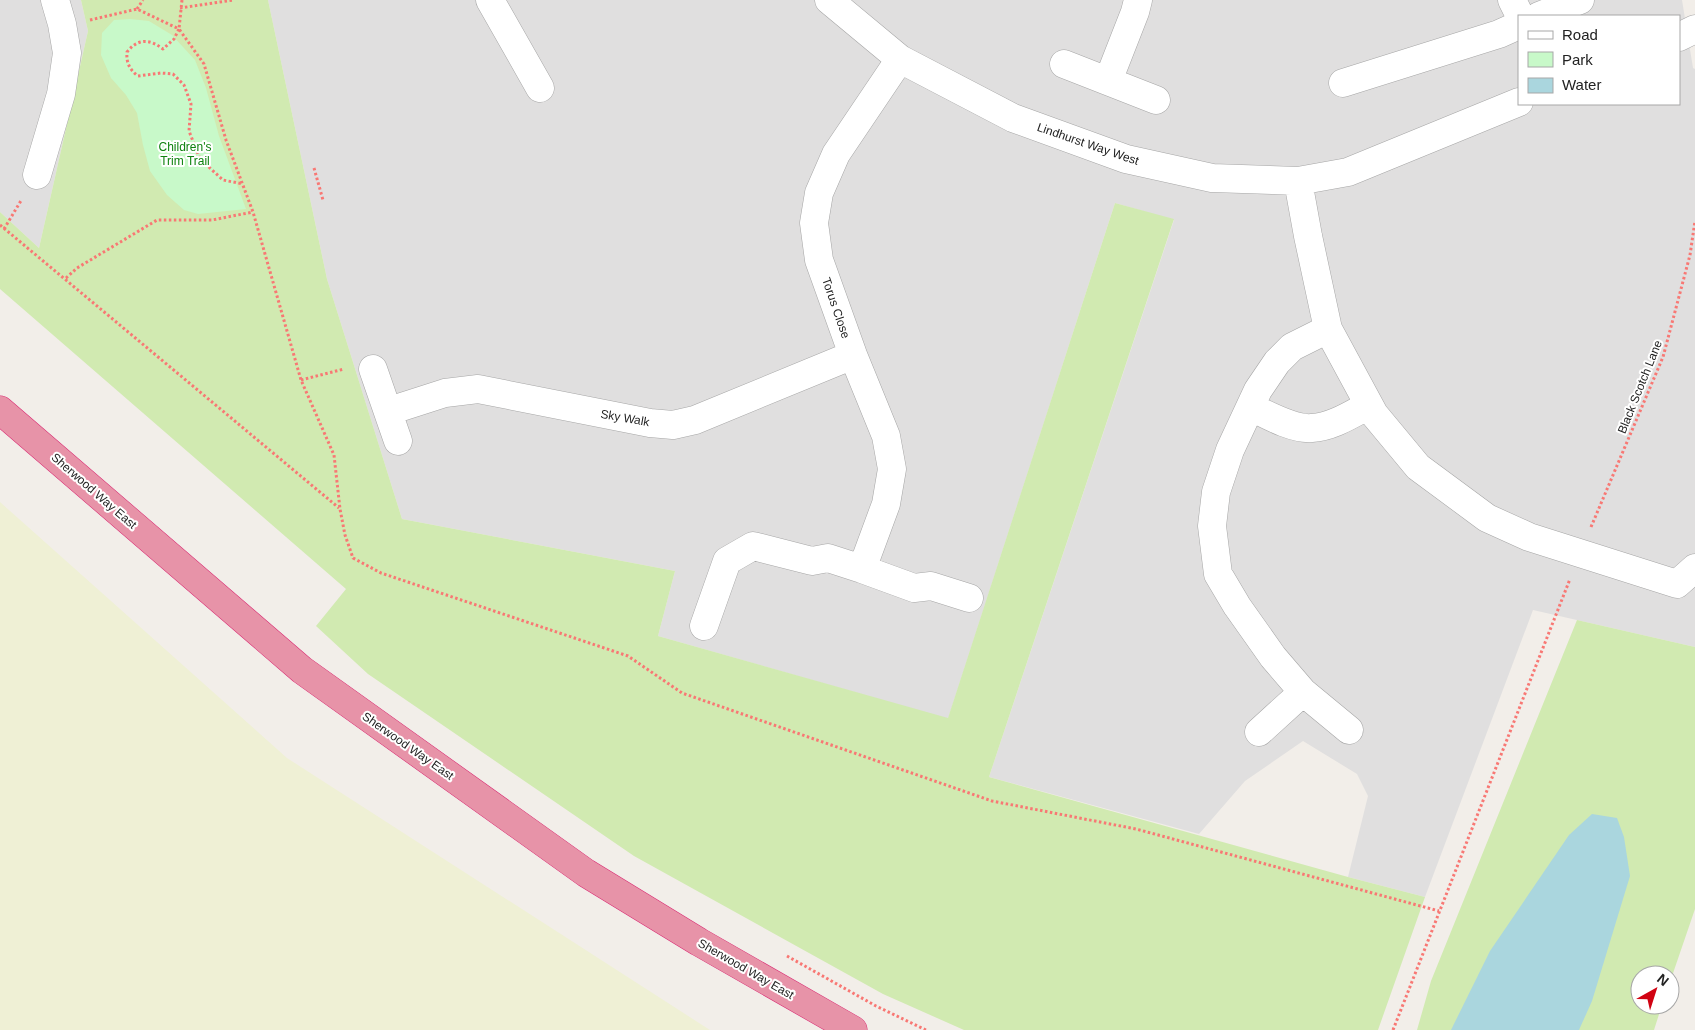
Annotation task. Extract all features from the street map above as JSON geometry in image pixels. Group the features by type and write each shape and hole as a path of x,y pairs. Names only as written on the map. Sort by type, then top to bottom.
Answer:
{"highway":[{"name":"Sherwood Way East","path":"0,410 302,670 586,873 699,942 853,1030"}],"street":[{"path":"490,0 540,88"},
{"name":"Lindhurst Way West","path":"829,0 900,59 1013,118 1126,159 1212,178 1298,181 1348,172 1518,102"},
{"path":"1108,81 1138,0"},
{"path":"1512,0 1520,15"},
{"path":"1542,15 1580,0"},
{"path":"37,175 61,94 66,53 58,12"},
{"path":"1343,83 1499,34 1518,25"},
{"path":"1680,36 1695,29"},
{"name":"Torus Close","path":"862,569 886,504 892,470 886,436 853,355 819,260 814,223 819,193 836,154 900,59"},
{"path":"1064,64 1156,100"},
{"path":"1298,181 1328,329 1374,414 1418,467 1487,518 1529,537 1677,584 1695,568"},
{"path":"1328,329 1292,347 1277,362 1258,390 1230,450 1216,492 1212,526 1218,574 1237,606 1273,657 1303,692 1349,730"},
{"name":"Sky Walk","path":"389,411 445,393 478,389 650,424 673,425 695,420 853,355"},
{"path":"363,368 389,411 398,441"},
{"path":"1251,407 1281,422 1311,428 1333,423 1369,405"},
{"path":"704,626 727,561 753,546 812,561 828,558 914,588 931,586 969,598"},
{"path":"1259,732 1303,692"}],"path":[{"path":"137,9 143,0"},
{"path":"182,0 180,29 174,39 163,49 146,40 139,41 127,52 126,60 131,71 138,76 160,73 173,74 184,84 191,104 189,131 200,159 223,180 243,184"},
{"path":"180,8 233,0"},
{"path":"58,12 93,20 137,9 180,29 204,64 226,140 253,212 301,380 334,455 340,509 345,535 353,558 381,572 628,656 682,693 992,800 1136,829 1439,910"},
{"path":"314,168 323,200"},
{"path":"4,229 37,175"},
{"path":"66,278 76,268 157,220 212,220 253,212"},
{"name":"Black Scotch Lane","path":"1393,1030 1580,553 1663,357 1690,255 1695,221"},
{"path":"0,225 66,278 340,509"},
{"path":"301,380 363,368"},
{"path":"786,955 876,1006 926,1030"}],"shaded area":[{"path":"0,0 81,0 88,31 39,248 0,212"},
{"path":"268,0 1682,0 1693,68 1695,69 1695,647 1533,610 1425,897 1348,877 1368,796 1357,774 1303,741 1245,781 1199,834 989,777 1174,220 1115,203 948,719 658,636 675,571 402,519 327,279"}],"green space":[{"path":"81,0 268,0 327,279 402,519 675,571 658,636 948,718 1115,203 1174,219 989,777 1425,897 1378,1030 964,1030 883,994 634,856 368,674 316,626 346,589 0,289 0,212 39,248 88,31"},
{"name":"Children's Trim Trail","path":"114,20 149,21 172,35 195,60 206,88 219,136 246,209 198,214 184,210 167,195 150,171 137,113 126,95 111,78 101,55 102,33"},
{"path":"0,502 287,758 710,1030 0,1030"},
{"path":"1577,620 1695,647 1695,909 1676,965 1630,965 1630,1015 1659,1015 1654,1030 1417,1030 1431,981"}],"water":[{"path":"1592,814 1617,818 1624,837 1630,876 1592,1001 1579,1030 1451,1030 1490,951 1569,835"}]}
